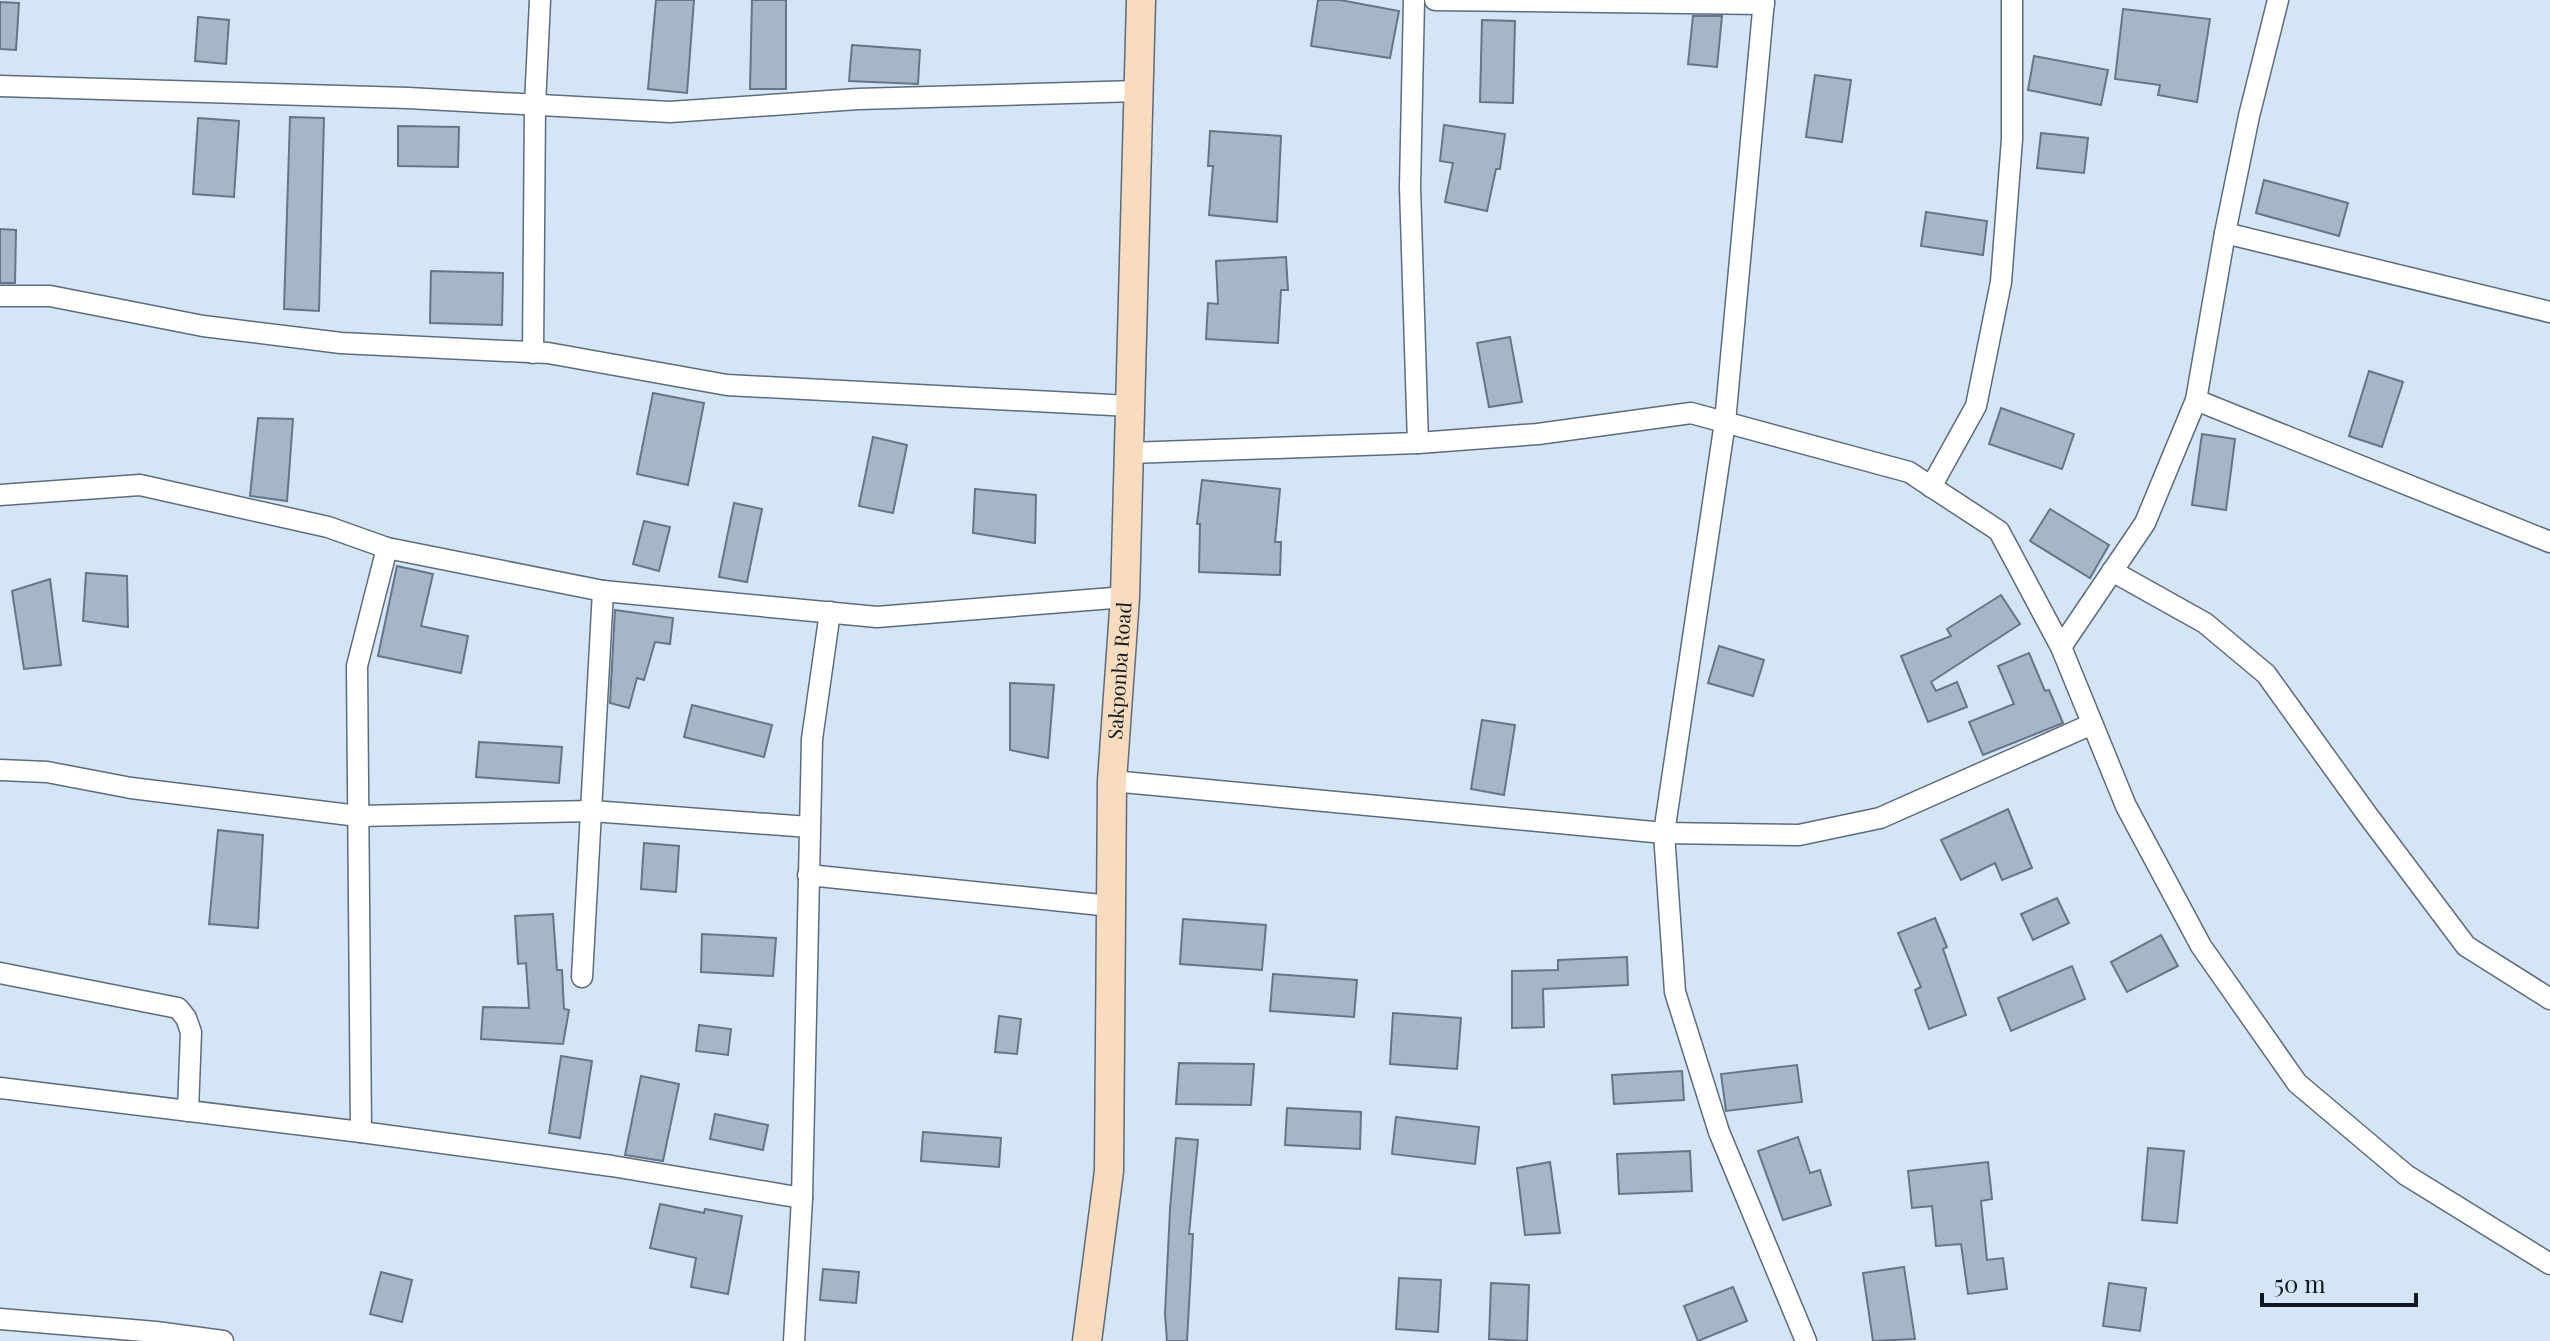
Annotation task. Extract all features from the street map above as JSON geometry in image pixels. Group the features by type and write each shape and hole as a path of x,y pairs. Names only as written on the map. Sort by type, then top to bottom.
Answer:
{"main road":[{"name":"Sakponba Road","path":"1087,1341 1109,1171 1112,781 1125,597 1141,0"}],"street":[{"path":"533,353 535,105 540,0"},
{"path":"1414,0 1410,187 1418,443"},
{"path":"1435,0 1764,2 1725,422 1664,833 1675,992 1719,1132 1806,1341"},
{"path":"1931,487 1976,406 2001,282 2012,139 2012,0"},
{"path":"2061,647 2145,523 2196,400 2225,233 2249,116 2278,0"},
{"path":"0,86 408,98 670,112 858,99 1138,91"},
{"path":"2225,233 2550,312"},
{"path":"0,296 50,296 203,326 341,343 548,353 727,385 1130,406"},
{"path":"2196,400 2550,542"},
{"path":"1129,453 1418,443 1538,434 1691,413 1909,472 1999,531 2061,647 2126,806 2201,946 2297,1083 2406,1175 2550,1264"},
{"path":"0,495 140,485 328,527 387,548 603,591 877,617 1125,597"},
{"path":"361,1132 357,666 387,548"},
{"path":"2112,571 2205,623 2266,674 2466,946 2550,999"},
{"path":"582,977 603,591"},
{"path":"794,1341 802,1198 812,739 830,612"},
{"path":"1112,781 1664,833 1799,835 1880,818 2092,724"},
{"path":"0,770 47,772 131,788 358,816 592,811 809,827"},
{"path":"808,875 1111,906"},
{"path":"0,973 178,1008 191,1032 188,1111"},
{"path":"0,1088 612,1166 802,1198"},
{"path":"0,1319 223,1341"}],"building":[{"path":"656,0 694,0 687,93 648,89"},
{"path":"752,0 786,0 786,89 750,89"},
{"path":"1318,0 1340,0 1399,11 1390,58 1311,46"},
{"path":"0,2 19,3 16,50 0,49"},
{"path":"2123,9 2210,19 2197,102 2158,95 2160,85 2115,79"},
{"path":"1693,16 1722,16 1717,67 1688,64"},
{"path":"198,17 229,20 226,64 195,61"},
{"path":"1482,20 1515,21 1513,103 1480,102"},
{"path":"852,45 920,50 918,84 849,81"},
{"path":"2034,56 2108,70 2101,105 2028,90"},
{"path":"1815,75 1851,80 1842,142 1806,137"},
{"path":"290,117 324,118 319,311 284,309"},
{"path":"198,118 239,121 234,197 193,194"},
{"path":"1444,125 1505,134 1500,169 1496,169 1487,211 1445,202 1453,163 1440,161"},
{"path":"398,126 459,127 458,167 398,166"},
{"path":"1210,131 1281,136 1277,222 1209,215 1213,166 1208,166"},
{"path":"2041,133 2088,138 2084,173 2037,168"},
{"path":"2264,180 2348,203 2339,236 2256,213"},
{"path":"1926,212 1987,221 1983,255 1921,246"},
{"path":"0,229 16,230 15,283 0,283"},
{"path":"1286,257 1288,290 1281,290 1278,343 1206,339 1208,303 1218,304 1216,261"},
{"path":"431,271 503,273 502,325 430,323"},
{"path":"1510,337 1522,402 1489,407 1477,343"},
{"path":"2369,371 2403,382 2382,447 2349,436"},
{"path":"653,393 704,403 688,485 637,474"},
{"path":"2001,408 2074,434 2062,469 1989,444"},
{"path":"258,418 293,419 287,501 250,496"},
{"path":"2202,434 2235,439 2226,510 2192,505"},
{"path":"873,437 907,445 893,513 859,506"},
{"path":"1202,480 1280,489 1275,542 1281,542 1280,575 1199,572 1200,524 1197,524"},
{"path":"975,489 1036,495 1035,543 973,533"},
{"path":"734,503 762,509 747,582 719,577"},
{"path":"2050,509 2109,545 2090,578 2030,541"},
{"path":"644,521 670,527 659,571 633,564"},
{"path":"397,566 433,574 421,626 468,636 461,673 378,656"},
{"path":"86,573 127,576 128,627 83,621"},
{"path":"50,579 61,665 24,669 12,591"},
{"path":"2001,595 2020,624 1931,682 1936,691 1957,682 1967,707 1928,722 1901,656 1951,636 1947,629"},
{"path":"615,610 673,618 670,644 655,642 644,680 637,678 629,708 610,703"},
{"path":"1719,646 1764,660 1753,696 1708,683"},
{"path":"2029,653 2063,723 1983,755 1969,722 2014,704 1998,666"},
{"path":"1010,683 1054,685 1048,758 1010,750"},
{"path":"692,705 772,725 764,757 684,737"},
{"path":"1482,720 1515,725 1504,795 1471,789"},
{"path":"479,742 562,747 559,783 476,777"},
{"path":"2008,809 2032,868 2002,880 1995,863 1961,880 1941,840"},
{"path":"218,830 263,835 258,928 209,924"},
{"path":"644,843 679,846 676,892 641,889"},
{"path":"2057,898 2069,923 2033,940 2021,914"},
{"path":"553,914 557,970 562,970 564,1009 569,1010 563,1044 481,1039 483,1007 529,1008 526,963 518,964 515,916"},
{"path":"1935,918 1947,947 1943,949 1966,1015 1929,1029 1915,990 1921,987 1898,933"},
{"path":"1183,919 1266,925 1262,970 1180,964"},
{"path":"702,934 776,938 773,976 701,972"},
{"path":"2161,935 2178,966 2127,992 2111,962"},
{"path":"1627,957 1628,985 1543,989 1544,1027 1512,1028 1512,971 1558,970 1558,960"},
{"path":"2072,966 2085,999 2011,1031 1998,998"},
{"path":"1273,974 1357,980 1354,1017 1270,1011"},
{"path":"1393,1013 1461,1018 1457,1069 1390,1064"},
{"path":"999,1016 1021,1019 1017,1054 995,1052"},
{"path":"699,1025 731,1029 728,1055 696,1051"},
{"path":"561,1056 592,1061 580,1138 549,1133"},
{"path":"1179,1063 1254,1064 1251,1105 1176,1104"},
{"path":"1797,1065 1802,1102 1726,1111 1721,1074"},
{"path":"1682,1071 1684,1100 1614,1104 1612,1075"},
{"path":"641,1076 679,1084 663,1161 625,1155"},
{"path":"1287,1108 1361,1112 1360,1149 1285,1145"},
{"path":"715,1114 768,1125 763,1150 710,1139"},
{"path":"1396,1117 1479,1127 1475,1164 1392,1154"},
{"path":"923,1132 1001,1138 999,1167 921,1161"},
{"path":"1798,1137 1810,1173 1820,1170 1831,1205 1783,1220 1758,1151"},
{"path":"1176,1138 1198,1140 1189,1234 1193,1234 1187,1341 1167,1341 1165,1314"},
{"path":"2148,1148 2184,1151 2177,1223 2142,1220"},
{"path":"1690,1151 1692,1191 1619,1194 1617,1154"},
{"path":"1550,1162 1560,1233 1525,1235 1517,1168"},
{"path":"1988,1162 1992,1199 1981,1201 1987,1260 2003,1258 2007,1289 1968,1294 1961,1244 1936,1246 1932,1206 1912,1208 1908,1171"},
{"path":"660,1204 704,1213 705,1209 742,1216 728,1294 691,1287 696,1258 650,1248"},
{"path":"1904,1267 1915,1339 1873,1341 1863,1273"},
{"path":"823,1269 859,1272 856,1303 820,1300"},
{"path":"381,1272 412,1280 402,1322 370,1314"},
{"path":"1399,1278 1441,1280 1438,1332 1396,1329"},
{"path":"1491,1283 1529,1285 1527,1341 1489,1339"},
{"path":"2109,1283 2146,1288 2140,1331 2103,1326"},
{"path":"1733,1287 1747,1321 1698,1341 1684,1306"}]}
